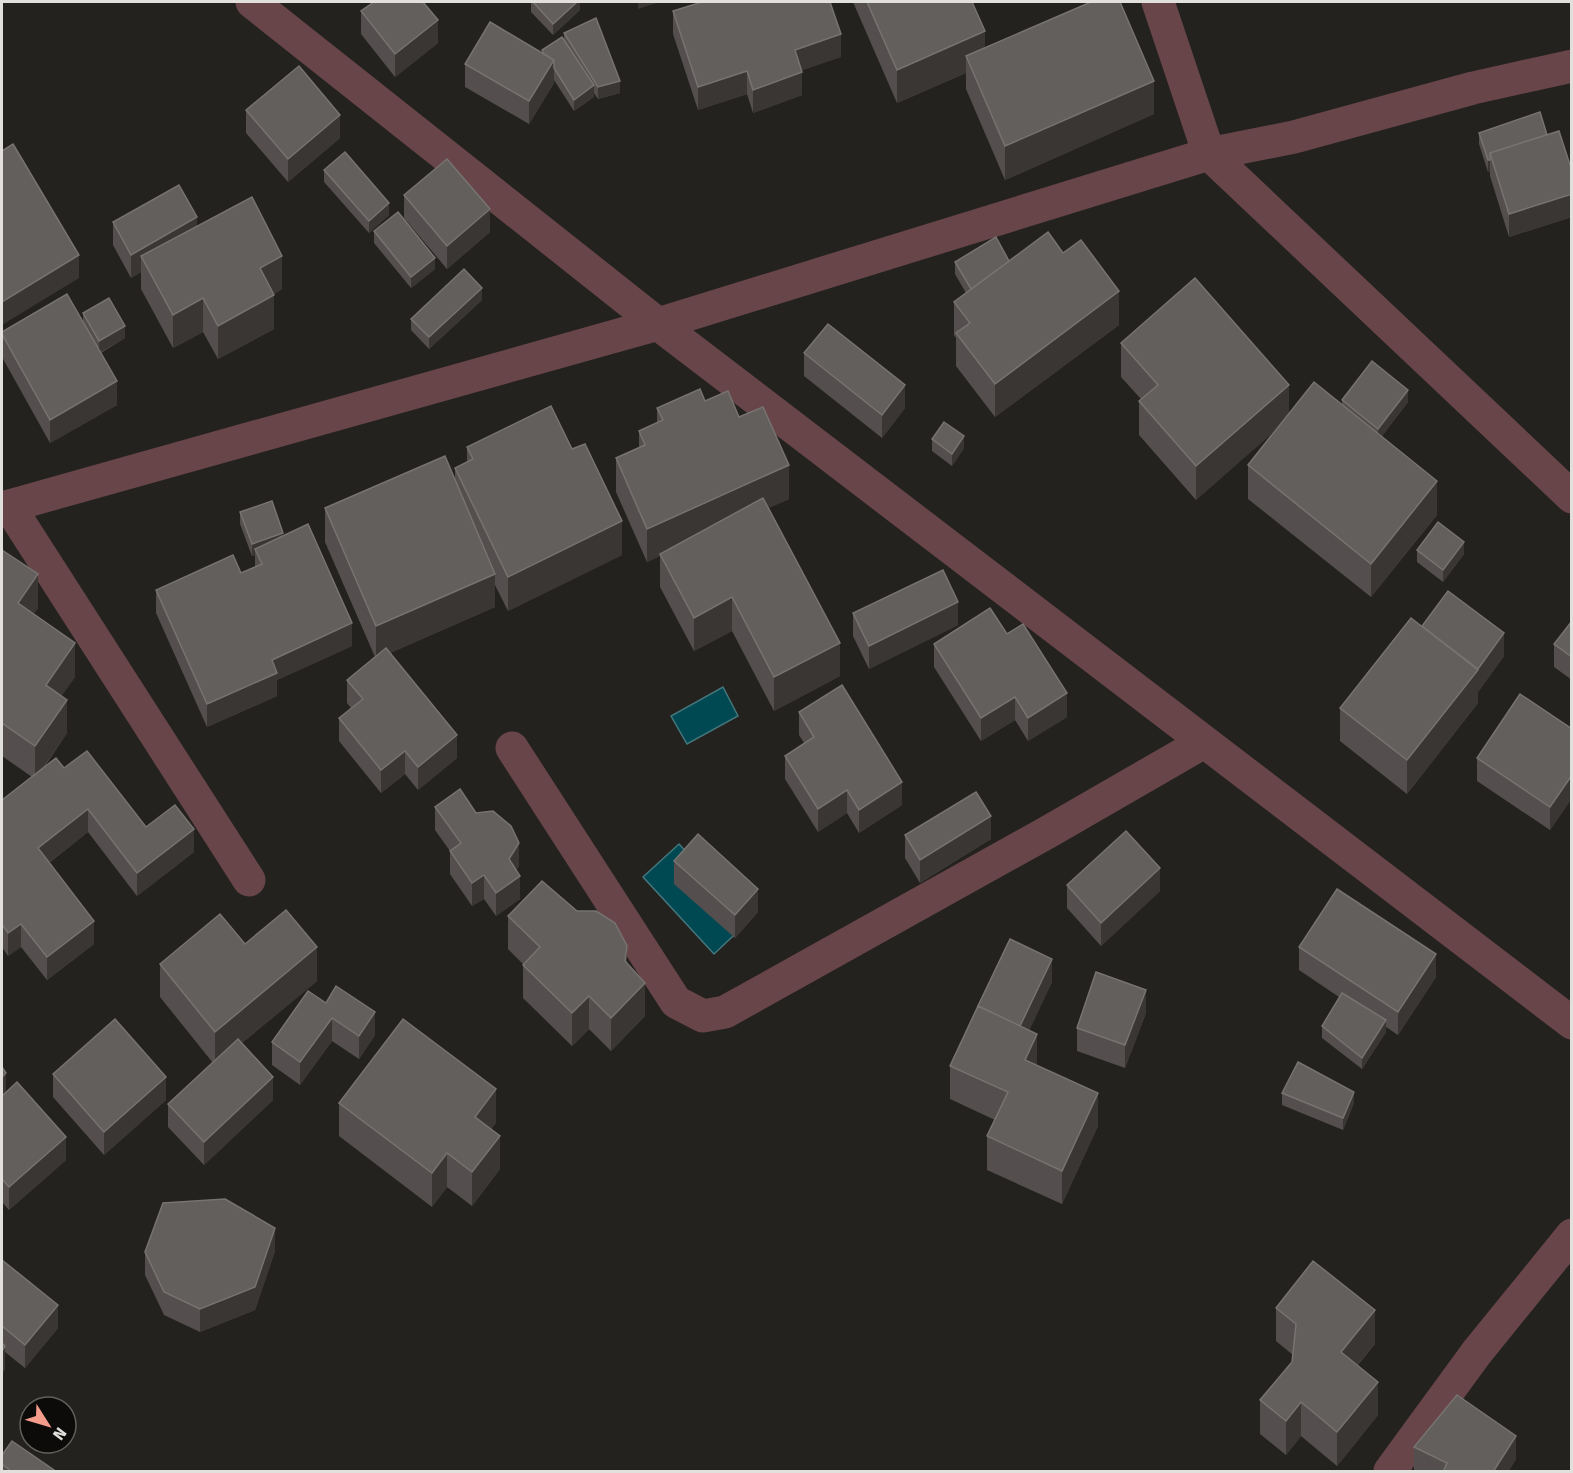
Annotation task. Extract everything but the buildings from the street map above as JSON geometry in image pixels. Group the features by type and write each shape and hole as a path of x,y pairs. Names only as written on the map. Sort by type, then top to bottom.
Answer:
{"street":[{"path":"252,2 658,324 1572,1023"},
{"path":"1158,2 1209,154 1572,497"},
{"path":"249,880 5,507 658,324 1209,154 1294,136 1473,88 1572,66"},
{"path":"512,748 676,1002 703,1016 725,1012 736,1007 1204,742"},
{"path":"1390,1471 1477,1352 1572,1235"}],"water":[{"path":"723,687 738,716 687,744 671,716"},
{"path":"679,844 749,921 714,954 643,877"}]}
